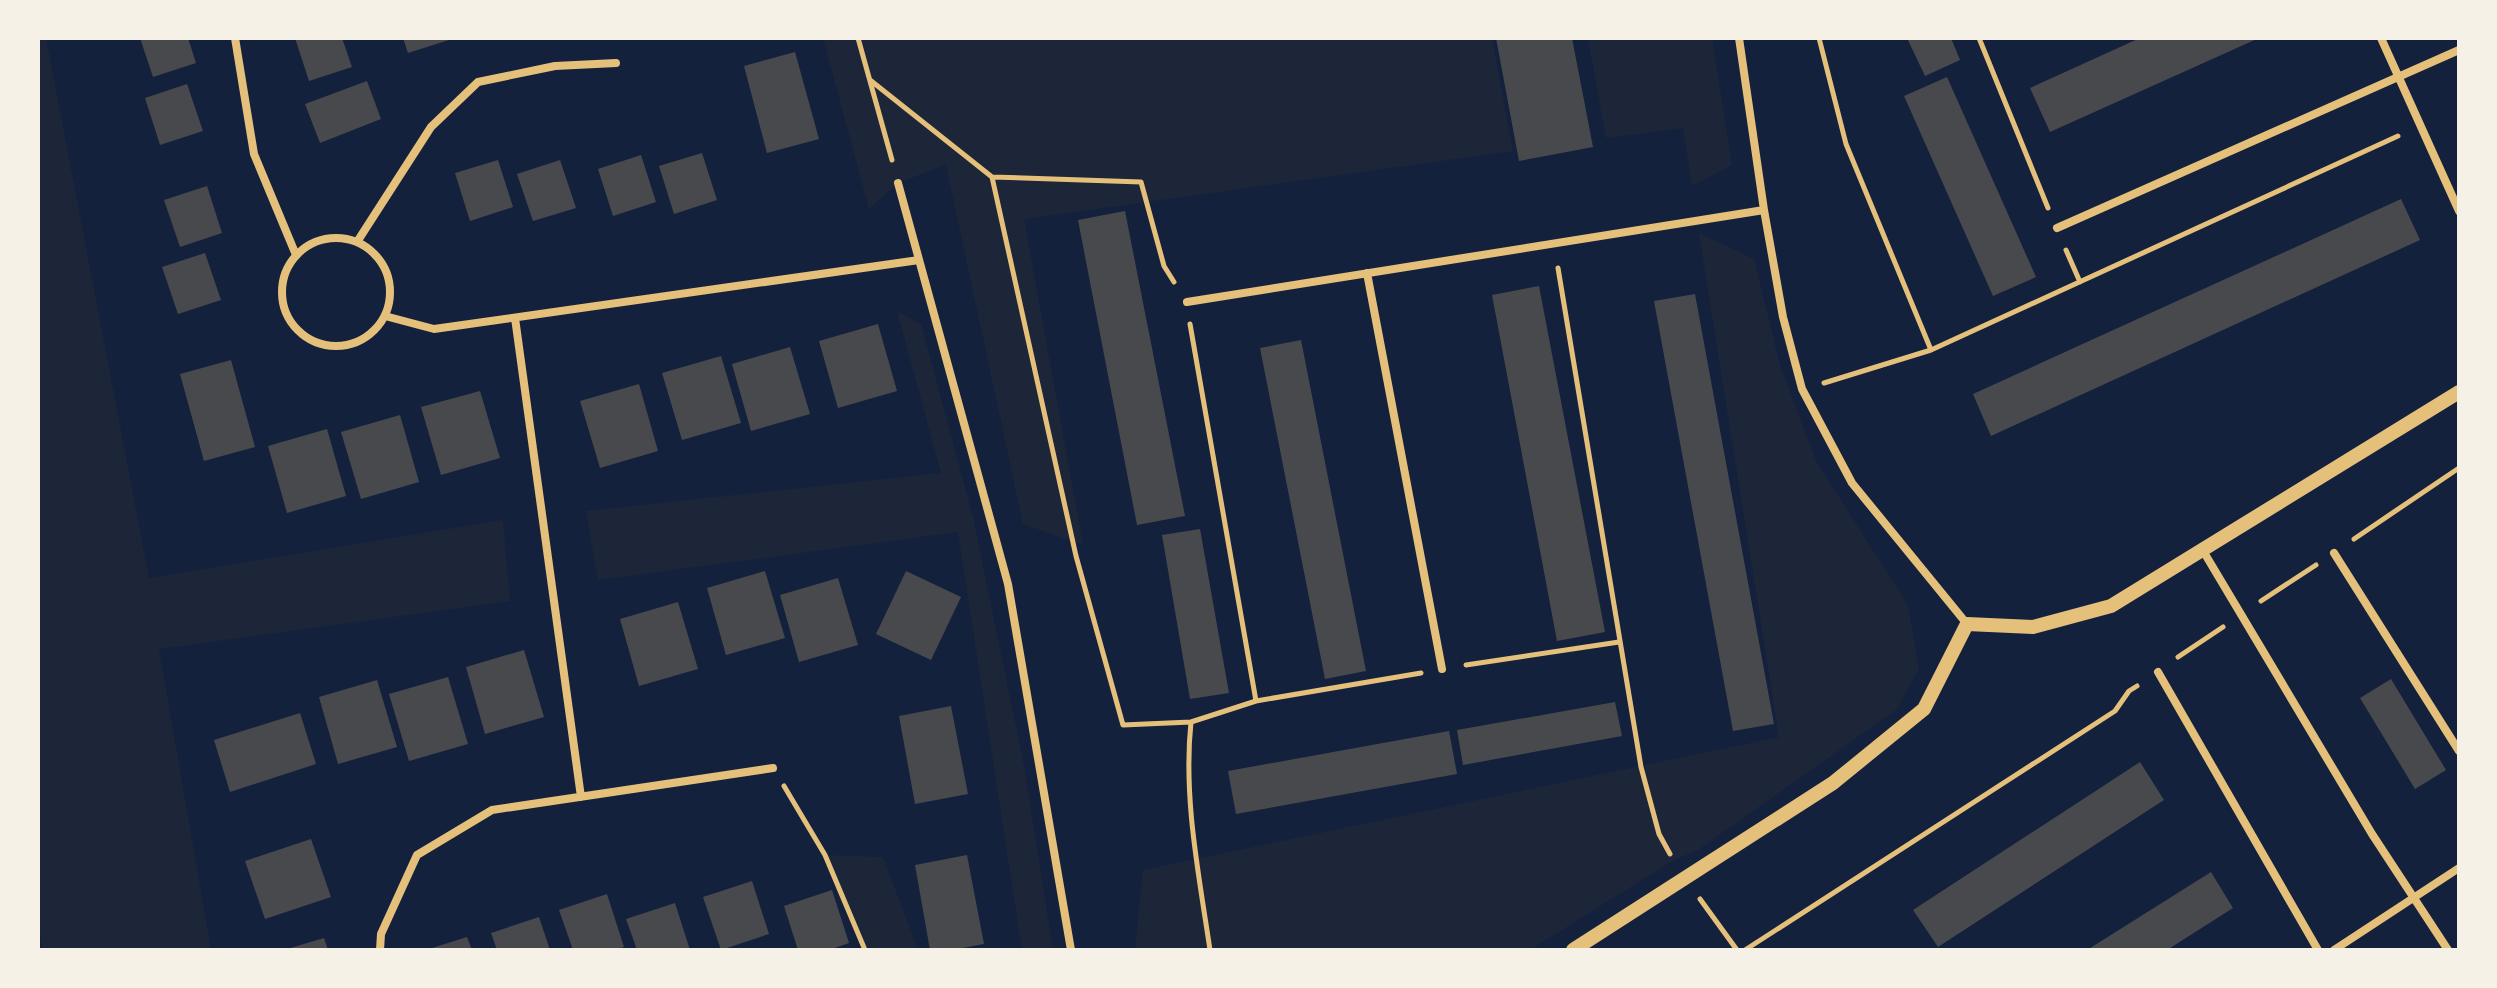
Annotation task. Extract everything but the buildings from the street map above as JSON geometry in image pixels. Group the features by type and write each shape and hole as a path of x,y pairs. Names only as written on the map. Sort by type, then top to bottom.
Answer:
{"street":[{"path":"235,38 254,154 296,255"},
{"path":"1739,38 1783,317 1802,389 1852,483 1967,624 2033,627 2111,606 2459,392"},
{"path":"2381,38 2459,211"},
{"path":"2057,228 2459,50"},
{"path":"357,242 431,127 478,82 555,66 616,63"},
{"path":"898,183 1008,584 1071,950"},
{"path":"1187,302 1764,210"},
{"path":"342,238 357,242 377,256 391,289 385,316 371,334 350,344 335,346 312,340 300,332 291,321 283,302 282,287 296,255 312,244 342,238"},
{"path":"385,316 434,329 919,260"},
{"path":"1367,273 1442,669"},
{"path":"515,318 581,797"},
{"path":"2202,549 2372,834 2448,950"},
{"path":"2334,553 2459,751"},
{"path":"1573,950 1833,783 1924,709 1967,624"},
{"path":"2158,672 2318,950"},
{"path":"380,950 381,934 417,855 492,810 773,768"},
{"path":"2334,950 2459,868"}],"path":[{"path":"858,38 898,183"},
{"path":"1819,38 1846,144 1931,350"},
{"path":"1979,38 2080,282"},
{"path":"870,80 992,177 1141,182 1164,266 1187,302 1256,701"},
{"path":"1802,389 1931,350 2421,126"},
{"path":"992,177 1076,556 1123,725 1191,722 1256,701 1619,642"},
{"path":"1554,243 1619,642 1650,803 1659,834 1684,877 1737,950"},
{"path":"1745,950 2115,711 2129,691 2459,468"},
{"path":"1191,722 1187,757 1195,849 1210,950"},
{"path":"773,768 825,855 865,950"}],"shaded area":[{"path":"38,38 46,38 149,578 503,520 510,601 159,649 211,950 43,950 38,923"},
{"path":"823,38 1492,38 1513,151 1024,219 1083,545 1023,524 946,165 898,183 869,209"},
{"path":"1588,38 1712,38 1732,165 1692,186 1683,128 1606,138"},
{"path":"1699,233 1754,259 1780,365 1816,461 1908,605 1919,669 1896,710 1698,850 1674,860 1530,950 1135,950 1143,870 1779,737"},
{"path":"897,311 921,324 973,517 1024,766 1053,950 1022,950 958,532 598,580 586,511 941,473"},
{"path":"825,855 883,857 918,950 865,950"}]}
